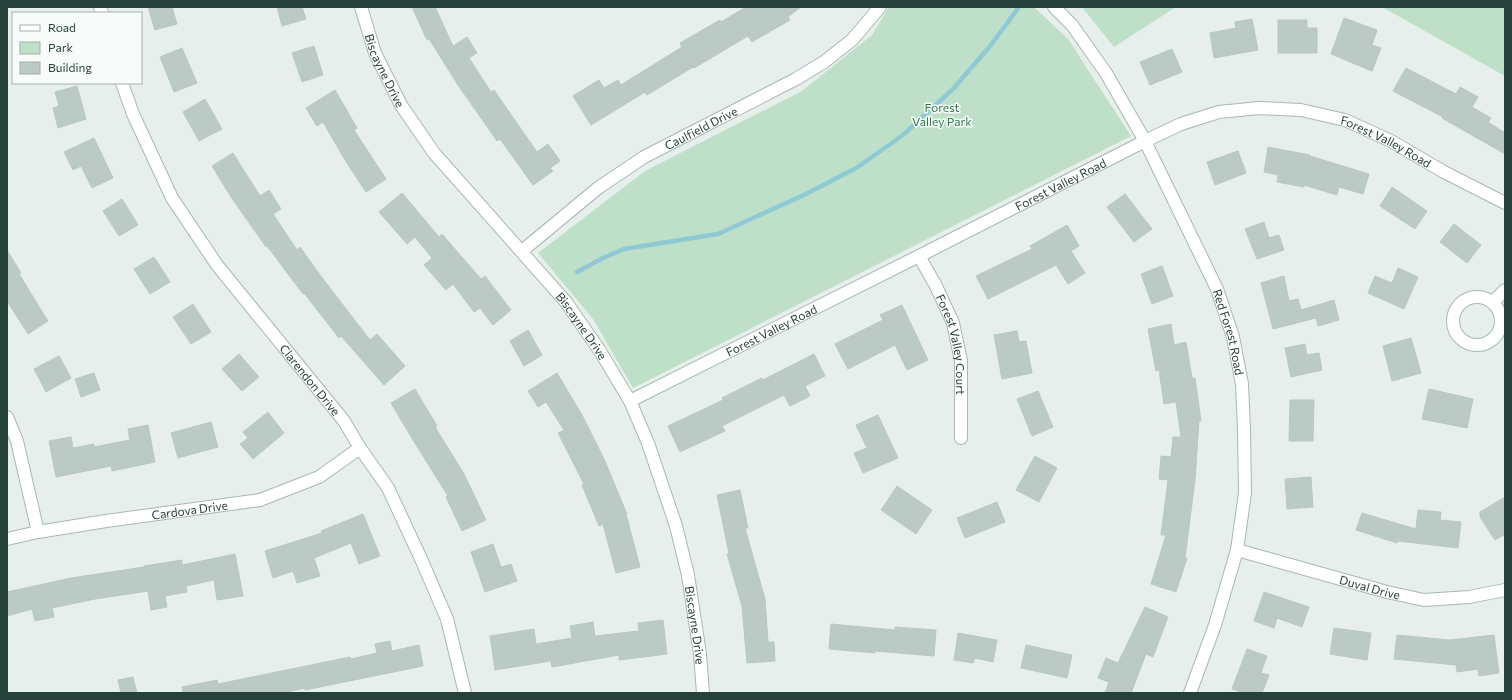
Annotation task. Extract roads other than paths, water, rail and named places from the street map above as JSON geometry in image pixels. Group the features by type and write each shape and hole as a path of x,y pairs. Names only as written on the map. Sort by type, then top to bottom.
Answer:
{"street":[{"name":"Biscayne Drive","path":"361,7 375,53 401,105 434,153 566,302 600,351 630,401 648,443 676,526 688,575 700,654 702,693"},
{"name":"Caulfield Drive","path":"522,251 598,188 644,158 796,79 824,62 852,40 880,7"},
{"name":"Red Forest Road","path":"1054,7 1072,25 1106,73 1144,141 1218,289 1232,337 1242,384 1245,493 1237,550 1215,625 1190,693"},
{"name":"Clarendon Drive","path":"122,84 133,114 172,198 217,265 344,421 360,448 388,488 447,619 465,693"},
{"name":"Forest Valley Road","path":"630,401 1144,141 1181,124 1219,112 1259,108 1301,110 1345,120 1391,141 1444,172 1505,203"},
{"name":"Forest Valley Court","path":"919,256 936,286 953,323 961,361 960,438"},
{"path":"1494,302 1505,290"},
{"path":"1477,296 1494,302 1502,318 1501,327 1494,338 1482,345 1473,345 1465,342 1458,336 1452,319 1455,310 1460,303 1468,298 1477,296"},
{"path":"7,417 17,441 38,532"},
{"name":"Cardova Drive","path":"7,539 38,532 260,500 319,477 360,448"},
{"name":"Duval Drive","path":"1237,550 1387,592 1424,600 1469,597 1505,590"}],"waterway":[{"path":"577,272 624,249 718,234 806,194 858,167 903,135 953,89 991,45 1019,7"}],"park label":[{"name":"Forest Valley Park","path":"942,114"}]}
